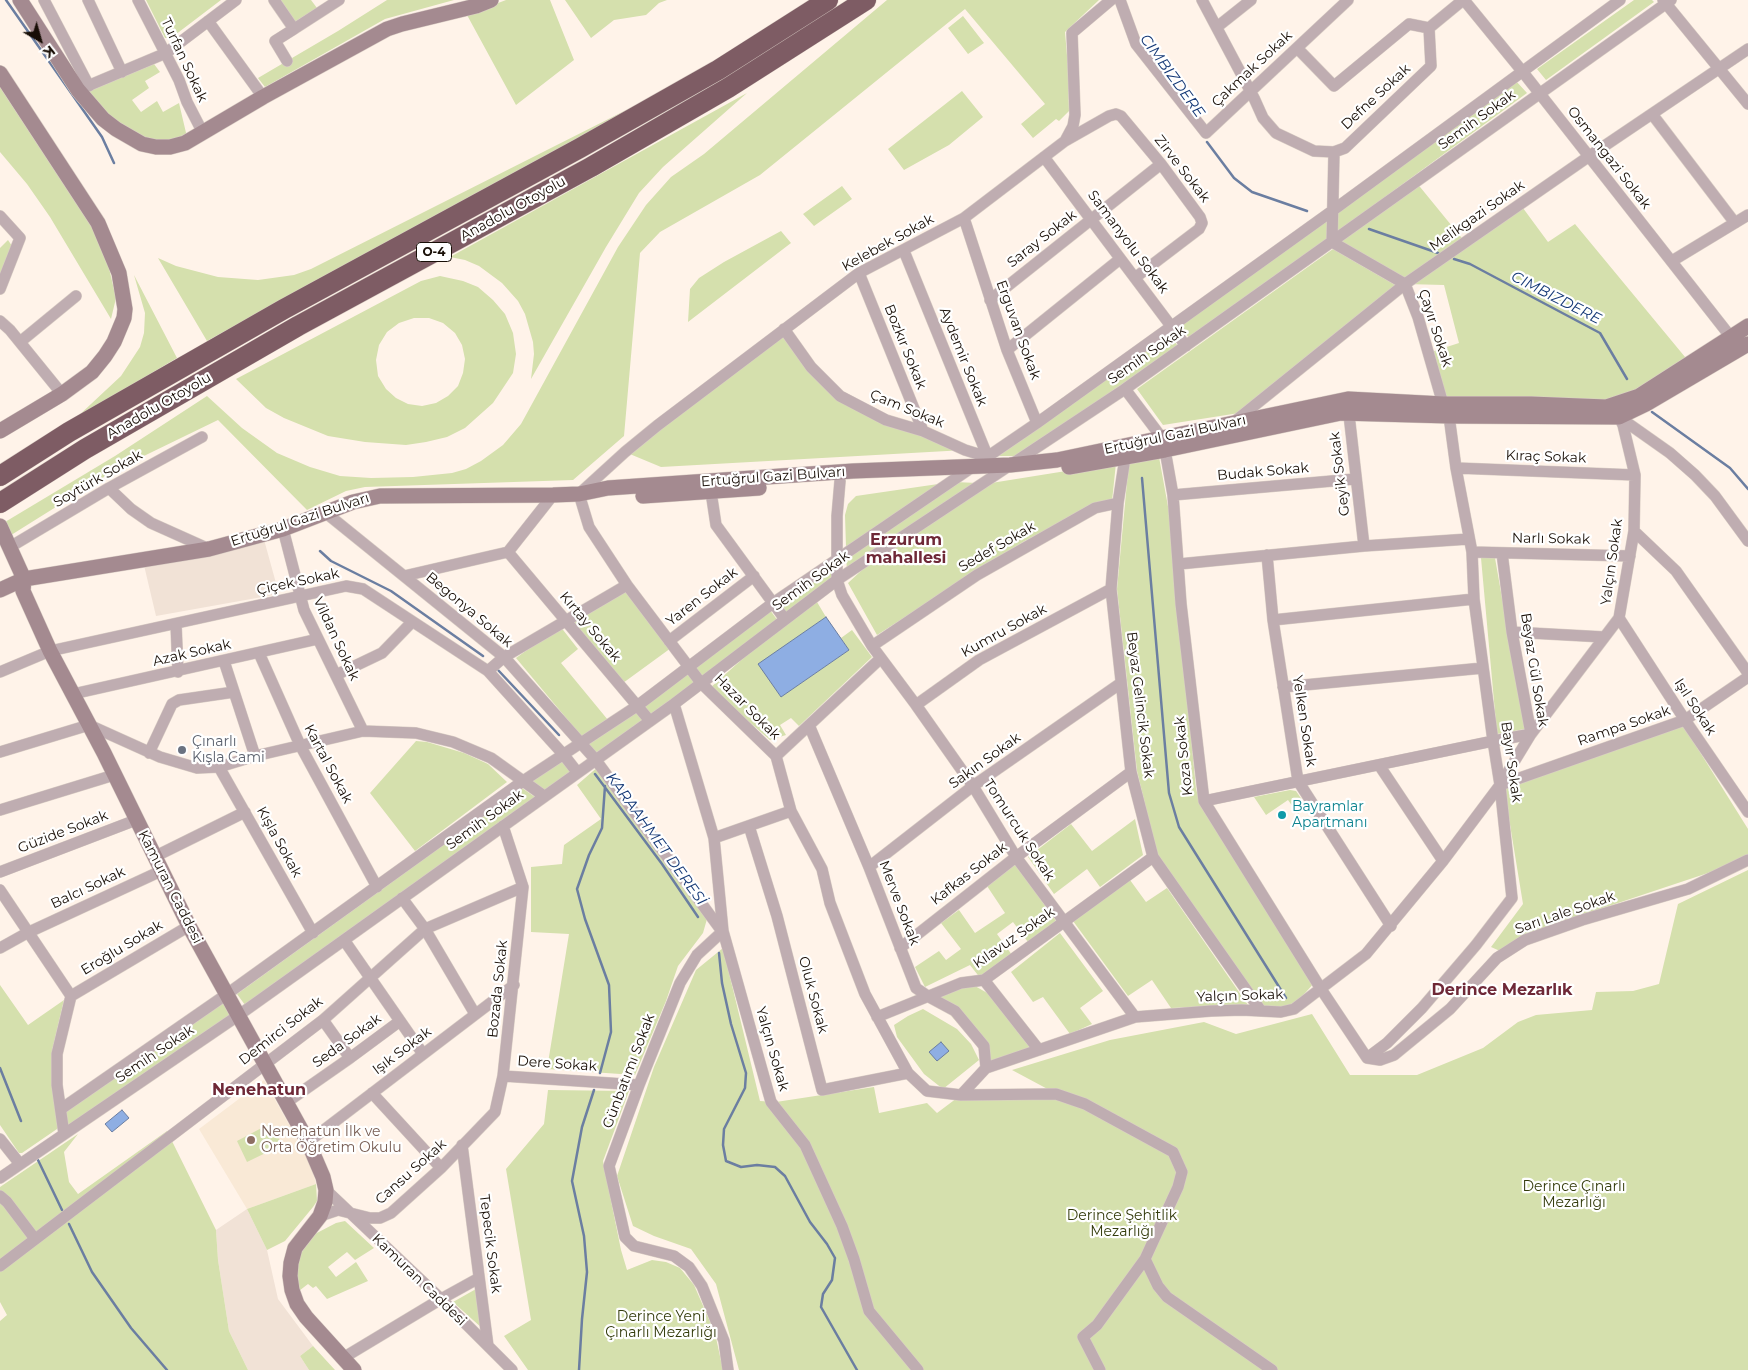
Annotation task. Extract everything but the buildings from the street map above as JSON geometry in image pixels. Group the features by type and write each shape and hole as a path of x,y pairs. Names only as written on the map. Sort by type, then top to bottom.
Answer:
{"highway":[{"name":"Anadolu Otoyolu","path":"0,476 69,432 284,309 580,148 718,70 828,0"},
{"name":"Anadolu Otoyolu","path":"0,503 85,449 298,326 591,166 728,88 866,0"}],"main road":[{"path":"20,0 84,88 103,119 142,144 156,147 185,144 263,97 387,29 473,3 491,0"},
{"path":"0,73 98,223 119,273 125,309 124,318 114,342 106,356 92,372 62,394 0,431"},
{"name":"Ertuğrul Gazi Bulvarı","path":"1446,410 1531,404 1606,407 1640,396 1748,326"},
{"name":"Ertuğrul Gazi Bulvarı","path":"579,494 592,498 605,498 711,492 840,481 957,478 992,466 1063,468 1125,458 1234,422 1348,406 1619,417 1646,404 1747,347"},
{"name":"Ertuğrul Gazi Bulvarı","path":"0,590 24,579 209,549 282,529 353,502 380,496 579,494 608,488 843,472 1010,465 1058,460 1163,444 1341,413 1348,406"},
{"name":"Kamuran Caddesi","path":"0,526 24,579 23,591 50,652 89,725 188,926 266,1062 308,1142 326,1190"},
{"path":"326,1190 325,1202 320,1216 295,1248 290,1276 292,1290 297,1304 306,1317 354,1370"}],"street":[{"path":"44,0 84,88 166,53 236,0"},
{"path":"88,0 122,72"},
{"name":"Turfan Sokak","path":"138,0 166,53 203,134"},
{"path":"274,0 294,29"},
{"path":"286,61 275,41 339,0"},
{"path":"1066,141 1074,115 1072,33 1111,0"},
{"name":"Çakmak Sokak","path":"1120,0 1136,44 1206,132 1348,0"},
{"path":"1202,0 1251,91 1263,118 1276,133 1314,151 1334,152 1332,242"},
{"path":"1217,27 1251,0"},
{"path":"1297,48 1334,86 1409,24 1430,28 1464,0"},
{"name":"Osmangazi Sokak","path":"1464,0 1730,336"},
{"name":"Semih Sokak","path":"61,1109 313,933 523,781 579,757 650,721 674,704 784,618 992,466 1037,423 1332,211 1620,0"},
{"path":"1666,1 1748,104"},
{"name":"Semih Sokak","path":"1010,465 1186,346 1540,94 1666,1"},
{"path":"208,21 263,97"},
{"name":"Defne Sokak","path":"1334,152 1345,148 1431,66 1430,28"},
{"name":"Melikgazi Sokak","path":"1234,422 1405,284 1748,49"},
{"name":"Zirve Sokak","path":"1066,141 1109,116 1116,114 1121,116 1161,164 1200,217 1202,223 1199,229 1136,277"},
{"path":"1652,114 1735,223"},
{"name":"Kelebek Sokak","path":"579,494 625,452 859,273 964,218 1066,141"},
{"name":"Samanyolu Sokak","path":"1044,157 1186,346"},
{"name":"Saray Sokak","path":"990,300 1161,164"},
{"path":"1672,261 1748,215"},
{"path":"0,216 20,238 0,289"},
{"name":"Erguvan Sokak","path":"964,218 1007,350 1037,423"},
{"name":"Çayır Sokak","path":"1332,242 1405,284 1418,317 1446,410"},
{"name":"Aydemir Sokak","path":"904,251 992,466"},
{"path":"1007,350 1120,259"},
{"name":"Bozkır Sokak","path":"859,273 923,431"},
{"path":"20,342 76,296"},
{"path":"0,321 20,342 62,394"},
{"name":"Çam Sokak","path":"784,330 811,367 840,396 886,420 923,431 965,450 992,466"},
{"path":"1125,389 1163,444"},
{"name":"Geyik Sokak","path":"1348,406 1364,546"},
{"name":"Bayır Sokak","path":"1367,1058 1386,1043 1422,1008 1476,945 1512,898 1500,784 1474,599 1472,552 1446,410"},
{"path":"1619,417 1670,453 1695,475 1715,496 1748,541"},
{"name":"Yalçın Sokak","path":"1531,734 1620,618 1634,531 1635,475 1623,424 1619,417"},
{"name":"Soytürk Sokak","path":"10,548 109,488 202,437"},
{"name":"Koza Sokak","path":"1163,444 1173,495 1181,604 1204,801 1320,989 1367,1058"},
{"name":"Beyaz Gelincik Sokak","path":"1125,458 1118,503 1111,589 1131,772 1153,857 1261,1011"},
{"name":"Semih Sokak","path":"0,1178 238,1016 503,826 544,796 579,757 637,706 773,603 973,467"},
{"name":"Kıraç Sokak","path":"1456,468 1635,475"},
{"name":"Budak Sokak","path":"1173,495 1356,479"},
{"path":"837,580 837,516 840,481"},
{"path":"109,488 151,523 209,549"},
{"path":"711,492 716,525 784,618"},
{"name":"Hazar Sokak","path":"579,494 589,527 627,585 701,683 776,756 790,811 822,869 834,912 865,994 908,1073 927,1091 960,1095"},
{"path":"404,576 508,552 552,495"},
{"name":"Sedef Sokak","path":"872,646 977,575 1095,508 1118,503"},
{"name":"Begonya Sokak","path":"326,513 504,657 579,757 722,931"},
{"name":"Vildan Sokak","path":"282,529 304,610 363,731"},
{"path":"1634,531 1676,571 1748,673"},
{"path":"1179,564 1364,546 1469,539"},
{"name":"Kırtay Sokak","path":"508,552 650,721"},
{"name":"Narlı Sokak","path":"1472,552 1630,556"},
{"name":"Beyaz Gül Sokak","path":"1500,784 1531,734 1512,632 1502,553"},
{"name":"Yelken Sokak","path":"1267,555 1273,620 1298,781 1391,926"},
{"name":"Yaren Sokak","path":"670,641 754,576"},
{"name":"Tomurcuk Sokak","path":"837,580 842,595 872,646 916,704 973,786 1016,856 1135,1017"},
{"path":"488,672 504,657 627,585"},
{"name":"Çiçek Sokak","path":"0,672 50,652 346,586 363,589 488,672 579,757"},
{"name":"Kumru Sokak","path":"916,704 979,660 1111,589"},
{"path":"1273,620 1474,599"},
{"name":"Işıl Sokak","path":"1620,618 1685,720 1748,812"},
{"path":"336,675 382,653 412,622"},
{"path":"176,624 178,672"},
{"path":"1512,632 1604,638"},
{"name":"Azak Sokak","path":"73,694 178,672 318,639"},
{"name":"Kartal Sokak","path":"259,653 300,745 377,886"},
{"path":"776,756 881,658"},
{"path":"224,661 255,756"},
{"path":"1283,687 1483,668"},
{"name":"Rampa Sokak","path":"1500,784 1685,720 1748,677"},
{"name":"Sakın Sokak","path":"869,867 973,786 1121,683"},
{"path":"149,752 172,704 179,700 234,692"},
{"name":"Yalçın Sokak","path":"674,704 714,838 722,931 771,1102 805,1145 842,1226 870,1311 918,1370"},
{"path":"0,752 89,725 160,757 197,768 220,767 255,756 363,731 416,733 453,742 491,758 544,796"},
{"name":"Merve Sokak","path":"809,726 869,867 916,988 955,1011 984,1046 986,1068"},
{"path":"1204,801 1493,740 1531,734"},
{"path":"1379,765 1442,861"},
{"name":"Kışla Sokak","path":"220,767 313,933"},
{"name":"Kafkas Sokak","path":"900,948 1016,856 1131,772"},
{"path":"0,810 114,775"},
{"name":"Yalçın Sokak","path":"960,1095 986,1068 1135,1017 1211,1011 1281,1012 1294,1009 1366,954 1391,926 1500,784"},
{"path":"714,838 790,811"},
{"path":"154,857 245,812"},
{"name":"Güzide Sokak","path":"0,872 136,820"},
{"name":"Bozada Sokak","path":"462,1145 495,1112 503,1076 523,887 503,826"},
{"name":"Oluk Sokak","path":"749,826 777,916 822,1090 908,1073"},
{"name":"Kılavuz Sokak","path":"877,1017 961,983 984,980 1153,857"},
{"name":"Sarı Lale Sokak","path":"1367,1058 1380,1060 1394,1055 1450,1009 1497,958 1525,940 1582,920 1688,889 1748,860"},
{"name":"Balcı Sokak","path":"0,948 27,932 161,871"},
{"name":"Demirci Sokak","path":"0,1266 323,1020 425,929 523,887"},
{"path":"0,890 70,996 57,1054 56,1085 64,1134"},
{"path":"402,898 425,929 475,1014"},
{"name":"Eroğlu Sokak","path":"70,996 188,926"},
{"name":"Günbatımı Sokak","path":"722,931 698,954 680,983 609,1166 625,1237 634,1246 674,1256 689,1267 702,1286 724,1341 728,1370"},
{"path":"344,940 423,1054"},
{"path":"984,980 1039,1050"},
{"name":"Işık Sokak","path":"308,1142 514,985"},
{"path":"323,1020 350,1058"},
{"name":"Seda Sokak","path":"287,1102 400,1020"},
{"name":"Dere Sokak","path":"503,1076 639,1085"},
{"path":"372,1093 440,1168"},
{"path":"960,1095 1056,1094 1085,1104 1172,1152 1182,1172 1178,1187 1145,1259 1097,1325 1083,1337 1100,1370"},
{"path":"0,1139 20,1164"},
{"name":"Cansu Sokak","path":"320,1216 330,1211 338,1210 370,1218 380,1218 391,1213 462,1145"},
{"name":"Tepecik Sokak","path":"462,1145 488,1346"},
{"name":"Kamuran Caddesi","path":"326,1190 441,1299 512,1370"},
{"path":"0,1196 7,1202 35,1239"},
{"path":"1145,1259 1158,1286 1167,1297 1272,1370"},
{"path":"343,1358 479,1278"}],"shaded area":[{"path":"263,536 279,594 156,616 143,561"},
{"name":"Nenehatun İlk ve Orta Öğretim Okulu","path":"264,1080 310,1162 316,1184 247,1209 199,1129"},
{"path":"247,1209 267,1250 278,1299 313,1346 300,1356 309,1370 248,1370 229,1331 218,1260 216,1230"}],"green space":[{"path":"146,0 221,0 171,38 165,38"},
{"path":"278,0 311,0 317,8 293,23"},
{"path":"387,0 454,0 385,19 265,87 258,78 338,31"},
{"path":"506,0 550,0 574,60 516,105 467,15"},
{"path":"565,0 667,0 659,3 646,15 614,20 591,38"},
{"path":"887,0 1099,0 1065,32 1069,111 1059,121 1056,119 1033,138 1021,124 1045,104 965,9 760,175 660,232 640,253 624,436 573,480 365,487 346,491 307,510 218,420 115,470 0,542 0,525 115,456 207,396 242,428 277,453 310,467 340,476 371,478 413,477 452,473 466,469 481,461 503,445 521,424 618,247 646,205 671,177 704,154"},
{"path":"1634,0 1652,0 1654,2 1546,80 1537,69"},
{"path":"963,16 984,43 968,54 948,28"},
{"path":"154,64 160,72 145,81 149,88 132,100 141,112 157,101 163,112 179,103 187,137 167,142 138,136 115,122 87,92"},
{"path":"1516,81 1527,93 1336,233 1336,213"},
{"path":"0,87 96,233 109,268 116,298 111,319 50,217 27,184 0,152"},
{"path":"962,91 983,117 949,145 904,170 888,149"},
{"path":"662,92 207,341 158,258 176,266 218,277 258,280 294,275 311,269"},
{"path":"747,93 663,167 639,193 531,379 534,354 533,342 525,314 518,301 502,283 479,266 465,260 450,257"},
{"path":"1416,182 1465,242 1520,204 1548,242 1575,224 1690,363 1606,407 1443,404 1428,353 1459,343 1444,285 1405,284 1332,242"},
{"path":"842,186 852,199 814,226 803,214"},
{"path":"1327,219 1327,239 1189,338 1180,325"},
{"path":"781,231 791,243 688,322 690,289 699,278"},
{"path":"8,240 12,246 0,276 0,248"},
{"path":"1333,249 1397,286 1239,413 1163,425 1137,389"},
{"path":"134,275 177,358 76,418 121,376 140,347 144,333 145,313"},
{"path":"440,276 463,281 478,287 505,314 513,333 516,354 513,373 493,403 465,428 447,437 406,445 365,442 328,436 284,418 266,408 236,379 421,281","holes":["414,318 429,318 443,323 455,333 462,345 465,359 463,373 458,386 448,396 436,403 422,406 408,404 396,398 386,389 378,376 376,360 379,345 387,332 399,323"]},
{"path":"784,329 840,396 965,450 661,467 625,452"},
{"path":"1168,334 1178,346 1017,456 995,456"},
{"path":"1159,457 1171,523 1196,789 1202,808 1314,983 1299,1000 1288,1006 1261,1006 1157,854 1137,771 1117,589 1129,461"},
{"path":"1116,463 1112,501 1095,504 1023,542 877,635 848,583 875,558 985,484"},
{"path":"955,482 977,483 847,571 846,556"},
{"path":"945,483 846,547 845,515 848,504 856,496"},
{"path":"1481,558 1495,558 1525,729 1497,734"},
{"path":"833,566 834,579 786,614 779,603"},
{"path":"627,588 671,648 623,683 571,621"},
{"path":"817,602 826,617 759,664 781,697 849,650 841,638 852,630 872,657 799,726 791,718 780,725 786,735 770,740 710,688 748,654"},
{"path":"770,610 778,621 701,679 692,667"},
{"path":"560,626 578,649 561,663 608,720 582,737 516,658"},
{"path":"687,672 697,683 651,717 641,706"},
{"path":"635,710 644,720 595,755 587,744"},
{"path":"1683,725 1748,829 1748,854 1723,868 1522,935 1500,951 1491,947 1523,904 1504,788"},
{"path":"416,741 427,742 464,753 488,764 507,782 415,851 370,793"},
{"path":"562,760 572,771 544,791 532,781"},
{"path":"600,765 709,912 703,933 678,966 666,1001 635,1075 547,1069 569,934 531,932 531,867 562,864 564,845 601,819 577,785"},
{"path":"522,788 535,797 245,1005 237,994"},
{"path":"1290,790 1296,791 1307,807 1298,814 1288,800 1266,815 1254,797"},
{"path":"1135,819 1143,855 1100,887 1087,869 1054,894 1028,857 1071,824 1092,851"},
{"path":"1016,864 1056,921 1028,942 1013,922 997,934 1012,955 981,979 970,965 925,987 915,967 939,951 946,960 961,949 941,923 959,910 975,933 1005,913 987,886"},
{"path":"1748,870 1748,1370 739,1370 716,1284 691,1249 654,1236 633,1226 617,1176 654,1067 696,970 723,948 760,1101 776,1102 874,1087 879,1113 927,1103 937,1113 961,1095 1055,1093 1012,1070 1110,1040 1204,1022 1236,1034 1312,1014 1350,1075 1417,1075 1483,1048 1518,1022 1536,1015 1592,1010 1596,992 1633,991 1659,984 1678,904"},
{"path":"1130,880 1146,902 1167,888 1248,1005 1171,1008 1152,980 1128,996 1073,921"},
{"path":"1060,933 1103,991 1080,1008 1092,1024 1070,1034 1043,997 1033,1002 1011,972"},
{"path":"0,985 28,1025 64,1000 52,1051 52,1085 58,1124 57,1129 22,1153 19,1153 0,1125"},
{"path":"960,986 975,986 989,994 1031,1049 991,1062 935,997"},
{"path":"225,1001 232,1014 68,1126 65,1110"},
{"path":"923,1009 957,1029 971,1044 979,1060 943,1089 924,1074 897,1037 894,1025"},
{"name":"Derince Yeni Çınarlı Mezarlığı","path":"548,1090 629,1091 603,1161 621,1250 627,1270 652,1260 666,1262 680,1268 694,1285 715,1333 723,1370 528,1370 504,1336 531,1320 506,1169 544,1124"},
{"path":"271,1123 282,1145 247,1162 237,1141"},
{"path":"167,1131 216,1230 218,1260 229,1331 248,1370 0,1370 0,1321 7,1315 0,1302 0,1187 78,1134 64,1152 69,1182 78,1194"},
{"path":"316,1184 317,1201 313,1207 285,1241 267,1250 247,1209"},
{"path":"345,1221 374,1248 355,1260 347,1252 328,1267 336,1277 356,1262 368,1281 327,1299 316,1286 313,1288 308,1284 295,1294 295,1260 313,1235 336,1223"},
{"path":"476,1289 483,1329 453,1302"},
{"path":"313,1346 335,1370 309,1370 300,1356"}],"water":[{"path":"826,617 849,650 781,697 758,664"},
{"path":"941,1042 949,1051 937,1061 929,1052"},
{"path":"122,1110 129,1118 112,1132 105,1124"}],"waterway":[{"name":"KARAAHMET DERESİ","path":"6,0 102,137 114,163"},
{"name":"CIMBIZDERE","path":"1207,142 1234,178 1252,192 1307,211"},
{"name":"CIMBIZDERE","path":"1369,229 1438,253"},
{"name":"CIMBIZDERE","path":"1454,259 1470,264 1600,333 1627,379"},
{"name":"CIMBIZDERE","path":"1652,412 1730,468 1748,489"},
{"path":"1142,478 1169,793 1179,827 1286,998"},
{"name":"KARAAHMET DERESİ","path":"320,551 331,561 391,591 483,656"},
{"name":"KARAAHMET DERESİ","path":"498,670 559,735"},
{"name":"KARAAHMET DERESİ","path":"595,774 662,864 698,917"},
{"path":"600,1073 611,1032 609,985 585,919 577,889 589,855 602,828 605,786"},
{"name":"KARAAHMET DERESİ","path":"719,953 722,983 731,1024 746,1073 745,1088 724,1129 723,1145 726,1161 741,1167 757,1165 775,1167 785,1176 810,1222 835,1258 832,1280 823,1294 821,1307 857,1370"},
{"path":"0,1068 21,1121"},
{"path":"579,1370 587,1272 584,1236 572,1181 582,1127 594,1090"},
{"path":"38,1160 62,1210"},
{"path":"69,1224 92,1272 131,1328 167,1370"}],"place":[{"name":"Çınarlı Kışla Cami","path":"182,750"},
{"name":"Bayramlar Apartmanı","path":"1282,815"},
{"name":"Nenehatun İlk ve Orta Öğretim Okulu","path":"251,1140"}],"district":[{"name":"Erzurum mahallesi","path":"906,549"},
{"name":"Derince Mezarlık","path":"1502,990"},
{"name":"Nenehatun","path":"259,1090"}],"park label":[{"name":"Derince Çınarlı Mezarlığı","path":"1574,1196"},
{"name":"Derince Şehitlik Mezarlığı","path":"1122,1224"}]}
